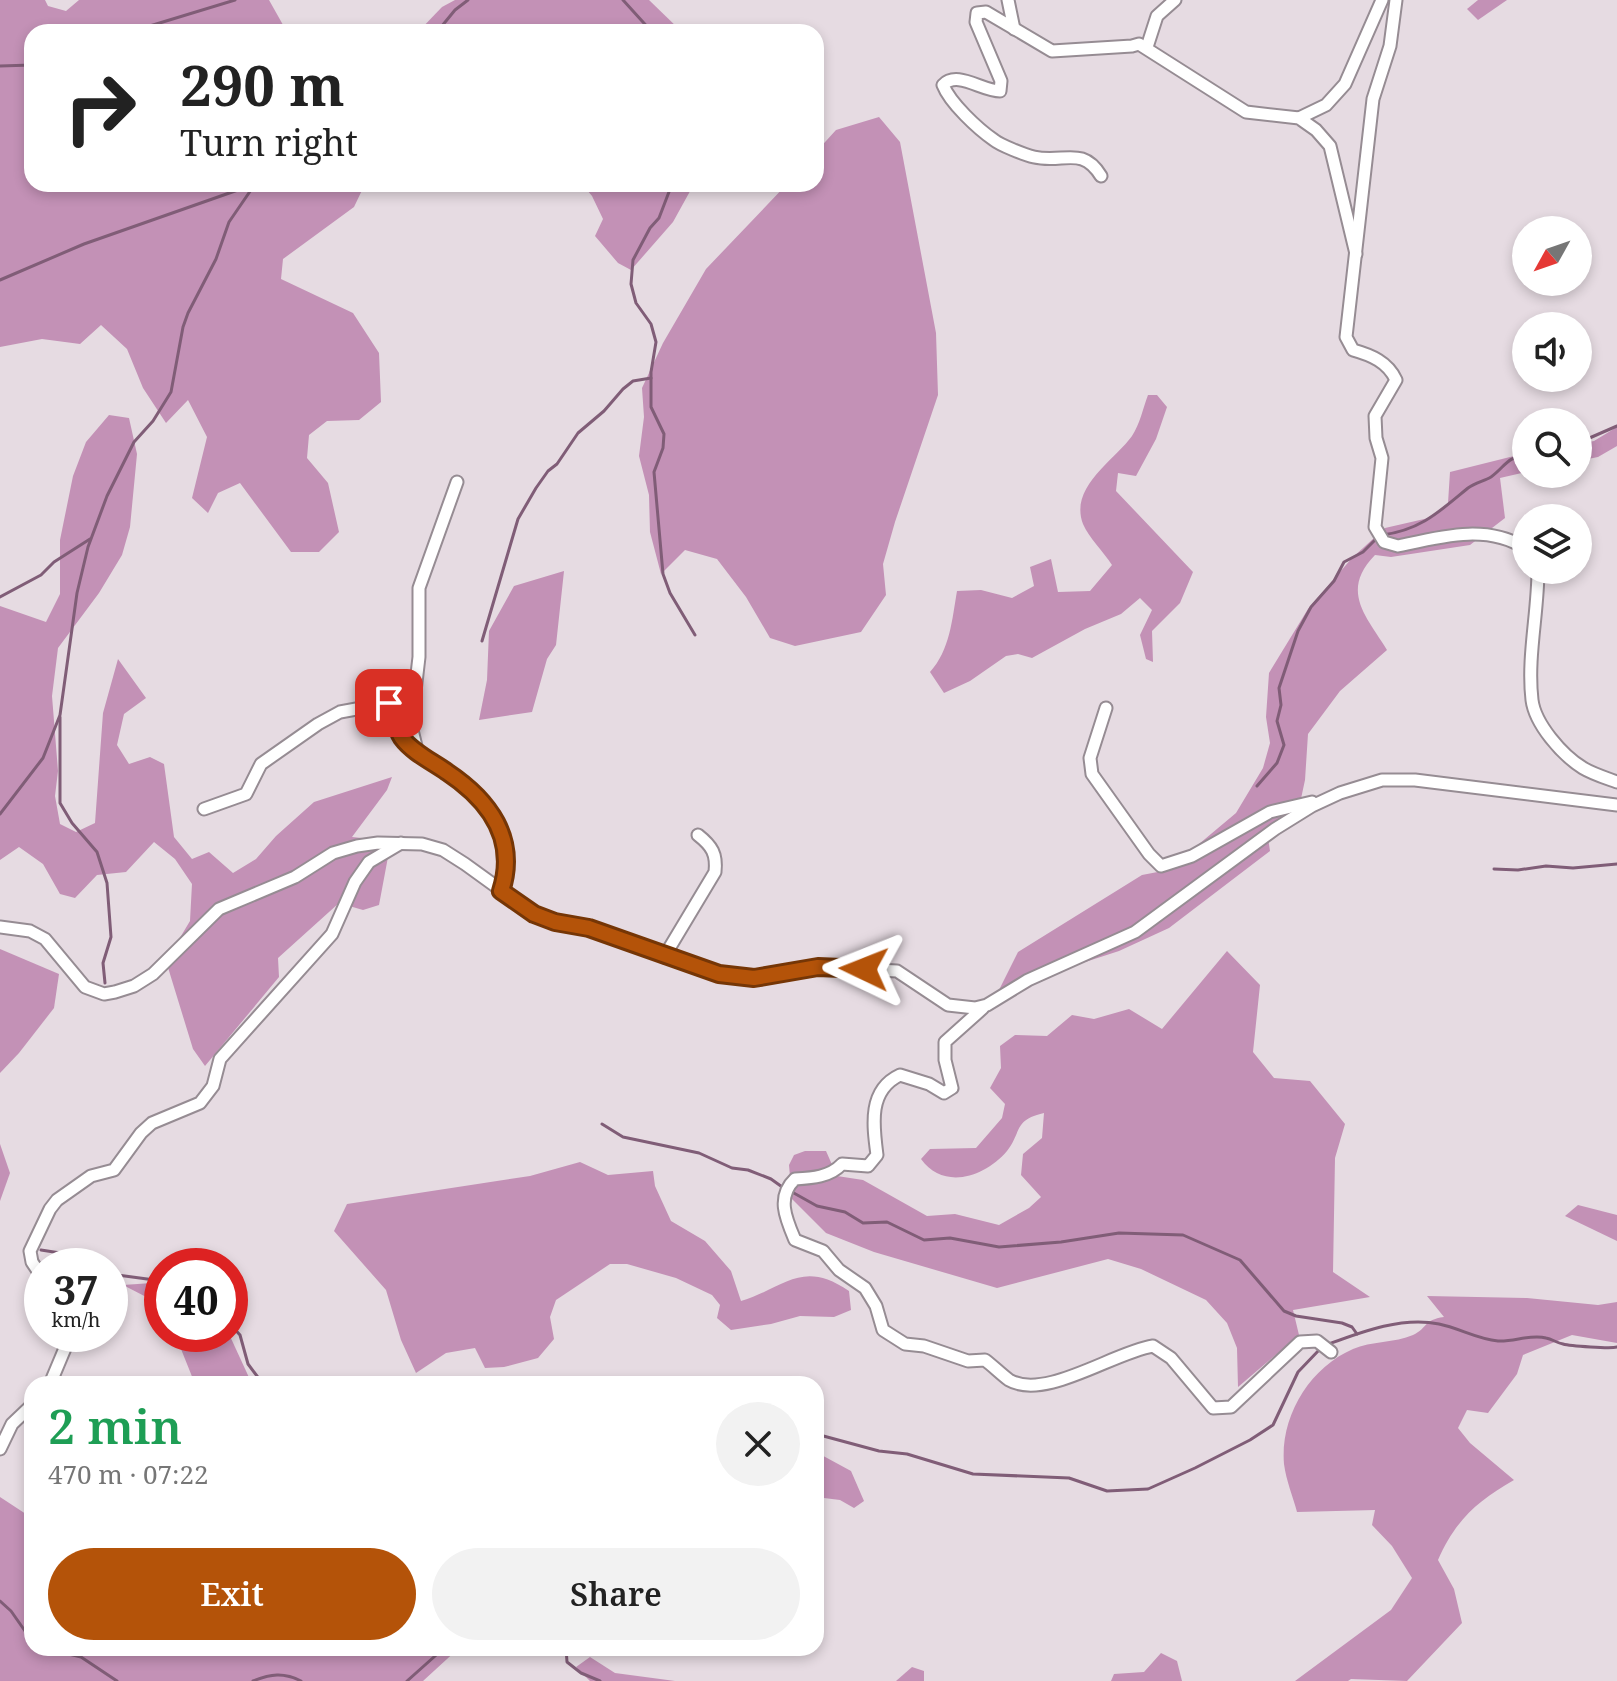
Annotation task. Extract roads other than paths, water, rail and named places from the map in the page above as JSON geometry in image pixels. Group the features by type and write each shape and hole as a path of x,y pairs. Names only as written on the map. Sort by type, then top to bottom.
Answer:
{"street":[{"path":"1008,0 1014,29"},
{"path":"1147,47 1157,16 1175,0"},
{"path":"1299,118 1326,105 1345,84 1382,0"},
{"path":"1396,0 1390,46 1373,99 1346,337 1353,350 1374,356 1393,372 1396,380 1375,416 1382,458 1375,527 1377,535 1384,542 1398,546 1483,533 1512,542"},
{"path":"1101,176 1085,158 1035,157 996,142 947,96 943,85 947,80 957,79 991,91 1000,91 1001,81 976,22 977,13 986,12 1052,51 1139,44 1246,112 1299,118 1316,130 1330,146 1356,254"},
{"path":"417,751 411,726 419,657 419,588 457,482"},
{"path":"1537,584 1532,703 1541,722 1562,751 1582,768 1617,782"},
{"path":"204,809 246,794 261,764 318,724 340,712 389,703 403,738 464,783 493,814 506,845 507,872 501,891"},
{"path":"1106,708 1090,758 1092,774 1149,854 1161,866 1192,856 1270,812 1328,799 1382,780 1415,780 1617,805"},
{"path":"1328,799 1275,829 1135,932 1028,980 987,1005 945,1042 945,1060 952,1088 944,1093 929,1084 900,1075 888,1080 873,1112 877,1155 868,1166 842,1164 838,1169 816,1178 795,1179 788,1186 784,1198 784,1215 795,1240 823,1251 839,1270 865,1288 876,1306 883,1330 905,1344 924,1346 968,1361 985,1360 1012,1381 1035,1386 1153,1346 1171,1358 1213,1408 1231,1407 1300,1342 1317,1341 1331,1352"},
{"path":"664,957 715,872 714,852 698,835"},
{"path":"31,1248 57,1200 91,1176 114,1170 152,1123 200,1103 213,1086 220,1059 332,934 355,882 369,862 401,843"},
{"path":"0,927 30,931 45,939 85,987 104,994 115,992 134,986 153,974 219,909 295,877 333,853 357,846 422,844 443,850 534,914 555,922 589,928 719,974 754,978 818,967 897,971 924,986 948,1005 965,1009 987,1005"},
{"path":"53,1376 63,1352"},
{"path":"0,1449 12,1424 24,1413"}],"waterway":[{"path":"156,24 235,0"},
{"path":"444,24 468,0"},
{"path":"623,0 645,24"},
{"path":"0,66 24,65"},
{"path":"0,280 84,244 232,192"},
{"path":"0,814 43,758 60,715 77,593 88,547 107,496 134,442 153,421 171,392 188,313 216,259 229,222 250,192"},
{"path":"669,192 659,218 633,260 631,284 636,303 651,324 656,342 651,372 651,407 664,434 663,448 654,472 663,574 670,593 695,635"},
{"path":"482,641 518,519 536,488 578,433 604,411 623,389 633,381 651,378"},
{"path":"1592,437 1617,426"},
{"path":"1382,535 1419,524 1468,488 1491,477 1512,459"},
{"path":"0,597 41,575 54,562 90,539"},
{"path":"1257,786 1277,763 1284,745 1277,721 1281,705 1279,688 1298,631 1311,607 1334,581 1344,562 1363,552 1376,539"},
{"path":"60,717 60,803 72,823 97,852 107,883 111,937 103,963 105,983"},
{"path":"1494,869 1617,864"},
{"path":"602,1124 623,1137 699,1153 732,1168 748,1170 771,1179 785,1189"},
{"path":"792,1192 817,1206 845,1212 863,1223 887,1222 924,1240 950,1238 999,1247 1119,1233 1183,1235 1240,1260 1284,1311 1296,1316 1342,1323 1352,1327 1357,1334"},
{"path":"128,1276 144,1279"},
{"path":"1326,1345 1382,1327 1425,1322 1498,1341 1540,1337 1567,1345 1617,1347"},
{"path":"824,1436 879,1451 907,1454 973,1474 1069,1478 1107,1491 1148,1489 1250,1440 1273,1425 1298,1372 1320,1349"},
{"path":"245,1352 248,1364 257,1376"},
{"path":"0,1601 24,1630"},
{"path":"77,1656 117,1681"},
{"path":"407,1681 435,1656"},
{"path":"567,1656 567,1662 581,1673 600,1681"},
{"path":"253,1681 277,1675 301,1681"}]}
